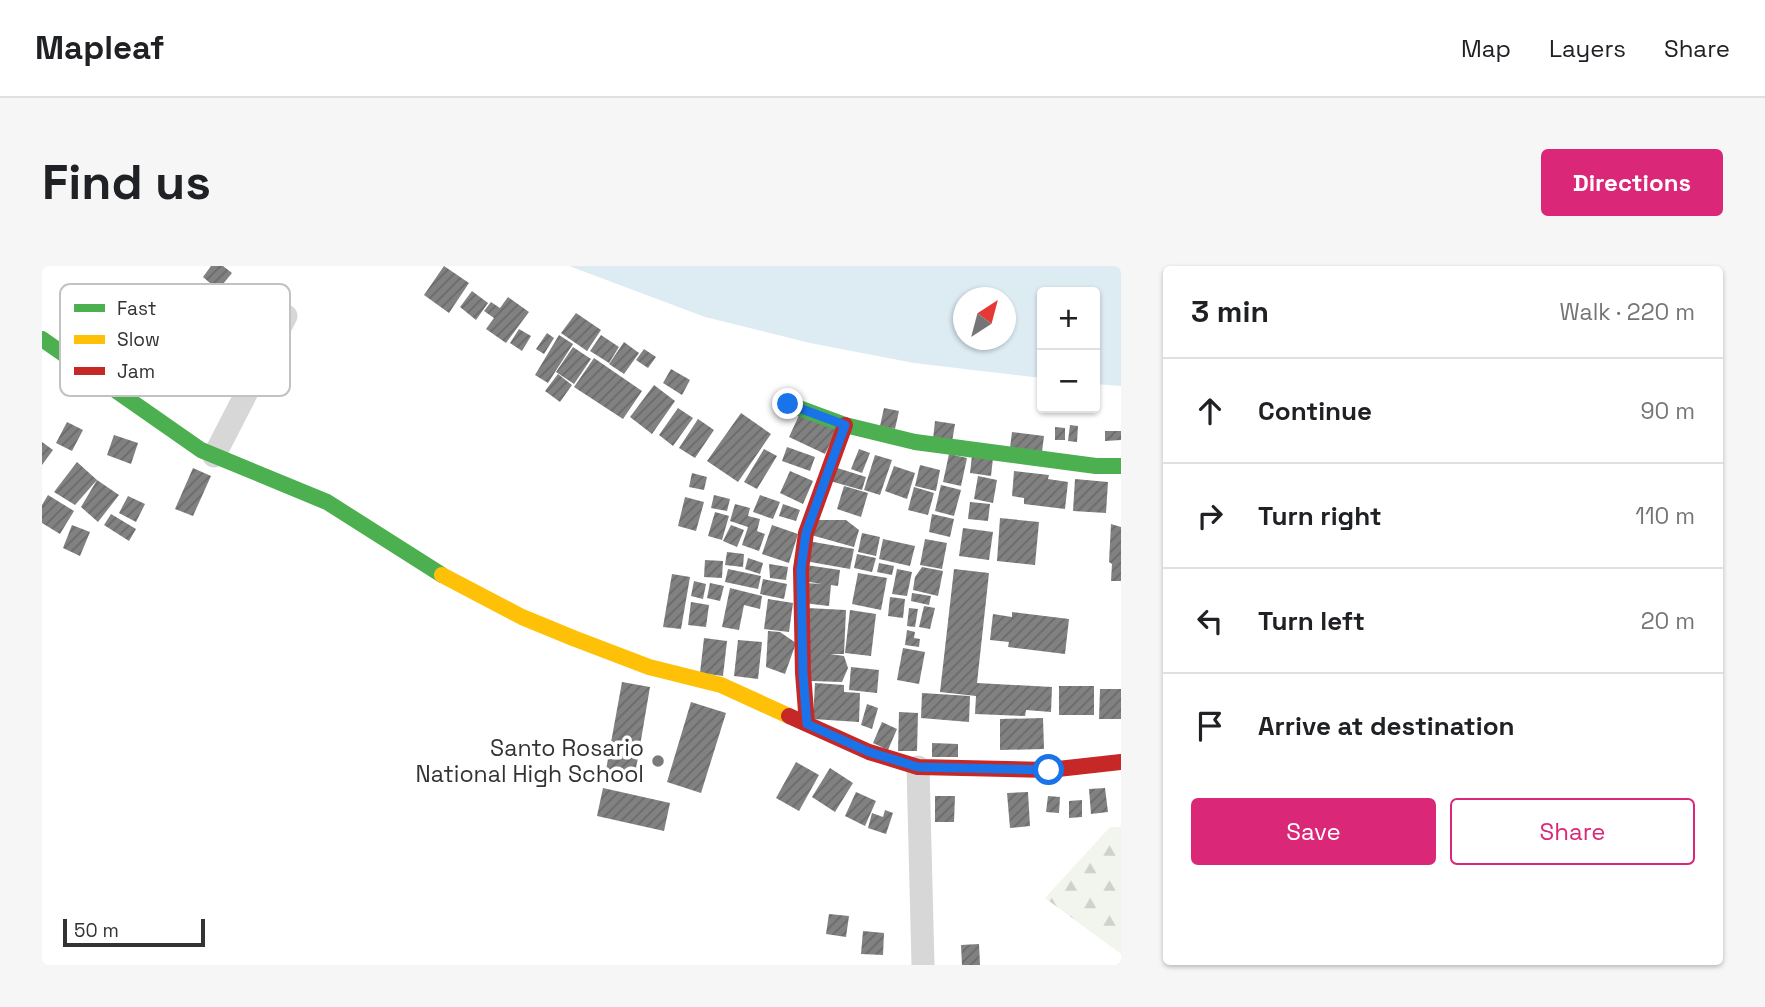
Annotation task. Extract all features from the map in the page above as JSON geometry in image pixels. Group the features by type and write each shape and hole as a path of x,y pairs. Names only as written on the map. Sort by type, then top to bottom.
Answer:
{"street":[{"path":"42,339 60,352"},
{"path":"124,396 201,450 327,502 457,585 523,617 649,667 722,685 869,752 918,767 1049,770 1121,762"},
{"path":"214,456 245,396"},
{"path":"788,404 845,425 915,442 1097,466 1121,466"},
{"path":"807,724 801,569 806,533 845,425"},
{"path":"918,767 923,965"}],"green space":[{"path":"1110,827 1121,827 1121,954 1045,898"}],"shaded area":[{"path":"569,266 1121,266 1121,386 1100,384 1100,287 1037,287 1037,377 914,363 810,343 705,317"}],"building":[{"path":"211,266 223,266 232,273 223,284 211,284 203,277"},
{"path":"444,266 469,283 449,313 424,295"},
{"path":"472,291 488,303 476,320 460,307"},
{"path":"508,297 529,312 506,343 486,329 494,318 484,311 491,302 500,308"},
{"path":"576,313 601,330 587,351 561,333"},
{"path":"519,329 531,336 522,351 510,343"},
{"path":"547,333 554,338 544,354 536,349"},
{"path":"559,335 573,344 548,383 535,375"},
{"path":"601,335 619,347 609,363 590,351"},
{"path":"624,342 639,353 624,374 609,364"},
{"path":"573,347 591,359 574,384 556,372"},
{"path":"644,349 656,357 648,368 636,360"},
{"path":"594,358 642,391 623,419 574,387"},
{"path":"671,369 690,380 682,395 663,383"},
{"path":"558,374 572,385 560,402 545,391"},
{"path":"654,385 675,401 652,434 630,417"},
{"path":"678,408 693,418 673,446 659,435"},
{"path":"884,408 899,411 895,429 880,426"},
{"path":"801,411 837,429 825,454 789,437"},
{"path":"741,413 771,434 738,482 707,461"},
{"path":"698,419 714,430 695,458 679,448"},
{"path":"935,421 955,424 952,442 933,439"},
{"path":"67,422 83,430 72,451 56,443"},
{"path":"1070,425 1078,426 1077,442 1068,441"},
{"path":"1055,427 1065,428 1065,440 1055,440"},
{"path":"1105,431 1121,431 1121,440 1105,441"},
{"path":"1012,432 1044,436 1042,452 1010,448"},
{"path":"114,435 138,443 131,464 107,455"},
{"path":"42,442 53,450 42,465"},
{"path":"787,447 815,457 810,471 782,461"},
{"path":"764,449 777,456 757,489 744,482"},
{"path":"859,449 870,453 862,473 851,469"},
{"path":"949,454 967,458 961,486 943,482"},
{"path":"875,455 892,460 880,495 864,490"},
{"path":"972,455 993,458 991,476 970,473"},
{"path":"77,462 97,480 75,505 54,492"},
{"path":"920,465 940,470 936,491 915,486"},
{"path":"894,466 915,473 907,499 885,491"},
{"path":"834,467 866,477 862,490 830,481"},
{"path":"193,468 211,476 193,516 175,509"},
{"path":"790,471 813,481 803,504 780,493"},
{"path":"1014,471 1049,475 1048,479 1068,482 1065,509 1024,504 1024,498 1012,496"},
{"path":"692,473 707,477 704,490 689,487"},
{"path":"978,476 997,480 993,503 974,499"},
{"path":"1075,479 1108,482 1106,513 1073,511"},
{"path":"97,480 119,495 98,522 81,507"},
{"path":"941,485 961,490 954,516 935,511"},
{"path":"844,486 868,493 861,517 837,509"},
{"path":"914,487 934,493 928,515 908,510"},
{"path":"48,495 74,511 60,534 42,523 42,505"},
{"path":"714,495 730,499 727,511 711,508"},
{"path":"760,495 780,502 773,519 753,512"},
{"path":"128,496 145,504 136,522 119,513"},
{"path":"685,497 704,502 696,531 678,526"},
{"path":"970,502 990,504 988,521 968,519"},
{"path":"735,504 750,508 748,516 760,519 757,531 765,534 759,551 742,545 748,527 730,521"},
{"path":"783,504 800,510 796,521 779,516"},
{"path":"715,512 729,516 722,540 708,536"},
{"path":"111,514 136,529 129,541 104,525"},
{"path":"932,514 954,519 950,537 929,532"},
{"path":"1000,518 1039,522 1035,565 997,561"},
{"path":"815,520 846,520 859,530 854,547 811,535"},
{"path":"1111,524 1121,527 1121,581 1111,581"},
{"path":"72,525 90,532 80,556 63,548"},
{"path":"731,525 744,530 737,547 723,541"},
{"path":"772,525 798,534 789,563 762,554"},
{"path":"963,528 993,532 989,560 959,556"},
{"path":"862,533 880,537 876,556 858,552"},
{"path":"883,539 915,546 910,566 879,559"},
{"path":"925,539 947,543 942,569 920,565"},
{"path":"808,541 854,549 850,569 805,561"},
{"path":"727,552 744,554 743,567 725,565"},
{"path":"857,554 876,558 872,572 854,568"},
{"path":"748,558 763,563 760,574 745,569"},
{"path":"705,560 723,561 722,578 704,577"},
{"path":"879,563 894,566 892,575 877,572"},
{"path":"769,564 788,567 786,580 770,578"},
{"path":"806,565 840,570 838,586 831,585 829,606 803,603 805,583 822,584 803,581"},
{"path":"922,567 943,571 938,596 913,590 915,577"},
{"path":"728,569 761,576 758,589 725,582"},
{"path":"897,569 912,572 907,596 892,594"},
{"path":"954,569 989,573 977,683 1052,687 1051,712 1026,710 1025,716 975,714 976,696 940,692"},
{"path":"858,573 887,578 881,610 852,604"},
{"path":"672,574 690,577 681,629 663,627"},
{"path":"763,579 787,584 784,599 760,594"},
{"path":"694,581 706,584 703,599 691,596"},
{"path":"710,583 724,586 720,601 707,598"},
{"path":"730,588 762,596 760,609 744,605 739,630 722,627"},
{"path":"912,593 931,596 929,605 911,601"},
{"path":"890,597 905,599 903,618 888,616"},
{"path":"768,599 793,603 789,632 764,629"},
{"path":"691,602 709,605 706,627 688,625"},
{"path":"924,606 935,608 930,629 919,627"},
{"path":"807,608 846,610 844,654 830,654 844,656 848,668 842,682 811,681"},
{"path":"909,608 918,609 915,627 907,626"},
{"path":"850,610 876,614 871,656 845,653"},
{"path":"1012,612 1069,619 1065,654 1008,647 1009,642 990,640 993,614 1012,617"},
{"path":"907,630 915,632 914,638 920,639 919,647 905,645"},
{"path":"768,631 780,632 796,643 785,674 766,667"},
{"path":"704,638 727,641 723,676 700,673"},
{"path":"738,640 762,642 758,679 734,676"},
{"path":"903,648 925,652 919,684 897,680"},
{"path":"851,667 879,670 877,693 849,690"},
{"path":"622,682 650,687 635,775 606,770"},
{"path":"815,683 844,685 844,692 860,693 859,722 813,719"},
{"path":"1059,686 1094,686 1094,715 1059,715"},
{"path":"1100,689 1121,689 1121,719 1099,719"},
{"path":"922,693 970,696 969,722 921,718"},
{"path":"691,702 726,713 701,793 667,782"},
{"path":"867,704 878,708 872,729 861,725"},
{"path":"899,712 918,713 917,751 898,751"},
{"path":"1043,718 1044,749 1000,750 1000,719"},
{"path":"882,722 897,729 888,750 873,743"},
{"path":"932,743 958,744 958,757 932,757"},
{"path":"796,762 819,775 799,811 776,798"},
{"path":"830,768 853,783 835,812 812,797"},
{"path":"603,788 670,803 664,831 597,816"},
{"path":"1105,788 1108,812 1091,814 1089,789"},
{"path":"856,792 876,801 865,826 845,816"},
{"path":"1028,792 1030,826 1010,828 1007,793"},
{"path":"935,796 955,796 954,822 935,822"},
{"path":"1048,796 1060,797 1059,813 1046,812"},
{"path":"1082,800 1082,817 1069,818 1069,801"},
{"path":"885,810 893,813 886,834 868,828 872,813 883,817"},
{"path":"829,914 849,916 846,937 826,934"},
{"path":"863,931 884,933 883,955 861,954"},
{"path":"979,944 980,965 962,965 961,945"}],"traffic: fast":[{"path":"42,339 60,352"},
{"path":"124,396 201,450 327,502 442,575"},
{"path":"788,404 845,425 915,442 1096,466 1121,466"}],"traffic: slow":[{"path":"442,575 522,617 573,638 649,667 721,685 789,716"}],"traffic: jam":[{"path":"807,724 801,569 806,533 845,425"},
{"path":"789,716 869,752 918,767 1049,770 1121,762"}],"place":[{"name":"Santo Rosario National High School","path":"658,761"}],"route":[{"path":"788,404 845,425 806,533 801,569 807,724 869,752 918,767 1049,770"}]}
